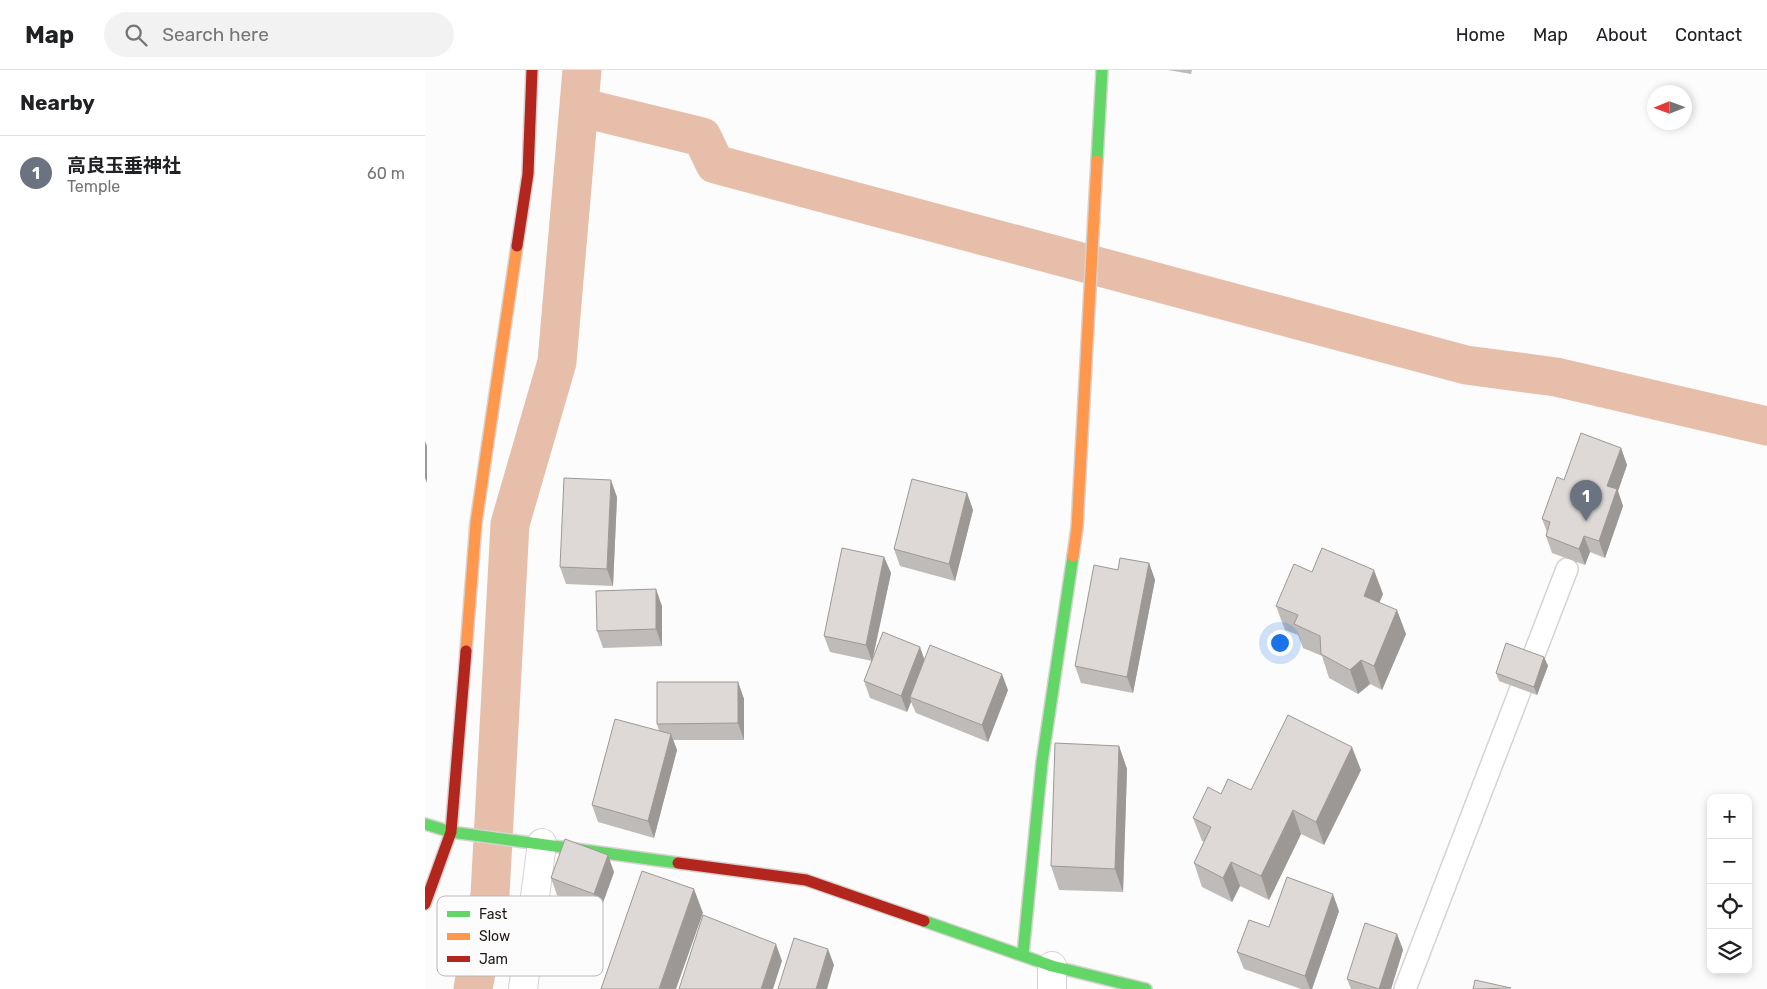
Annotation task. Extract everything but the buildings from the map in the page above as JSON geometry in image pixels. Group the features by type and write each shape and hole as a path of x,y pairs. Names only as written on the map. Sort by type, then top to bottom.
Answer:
{"street":[{"path":"425,904 451,832 476,523 528,174 533,70"},
{"path":"1023,954 1042,762 1077,528 1102,70"},
{"path":"425,824 451,832 537,842 806,880 1023,954 1052,977 1146,989"},
{"path":"532,896 537,842"},
{"path":"523,989 524,976"}],"lane":[{"path":"1405,989 1567,569"}],"waterway":[{"path":"490,896 510,524 557,362 582,70"},
{"path":"579,107 702,137 715,164 1466,365 1556,377 1767,426"},
{"path":"473,989 475,976"}],"traffic: fast":[{"path":"1097,161 1102,70"},
{"path":"1023,954 1042,762 1073,556"},
{"path":"425,824 451,832 678,863"},
{"path":"924,921 1052,966 1146,989"}],"traffic: slow":[{"path":"1073,556 1077,528 1097,161"},
{"path":"466,651 476,523 517,246"}],"traffic: jam":[{"path":"517,246 528,174 532,70"},
{"path":"425,904 451,832 466,651"},
{"path":"678,863 806,880 924,921"}],"place":[{"name":"高良玉垂神社","path":"1586,521"}]}
